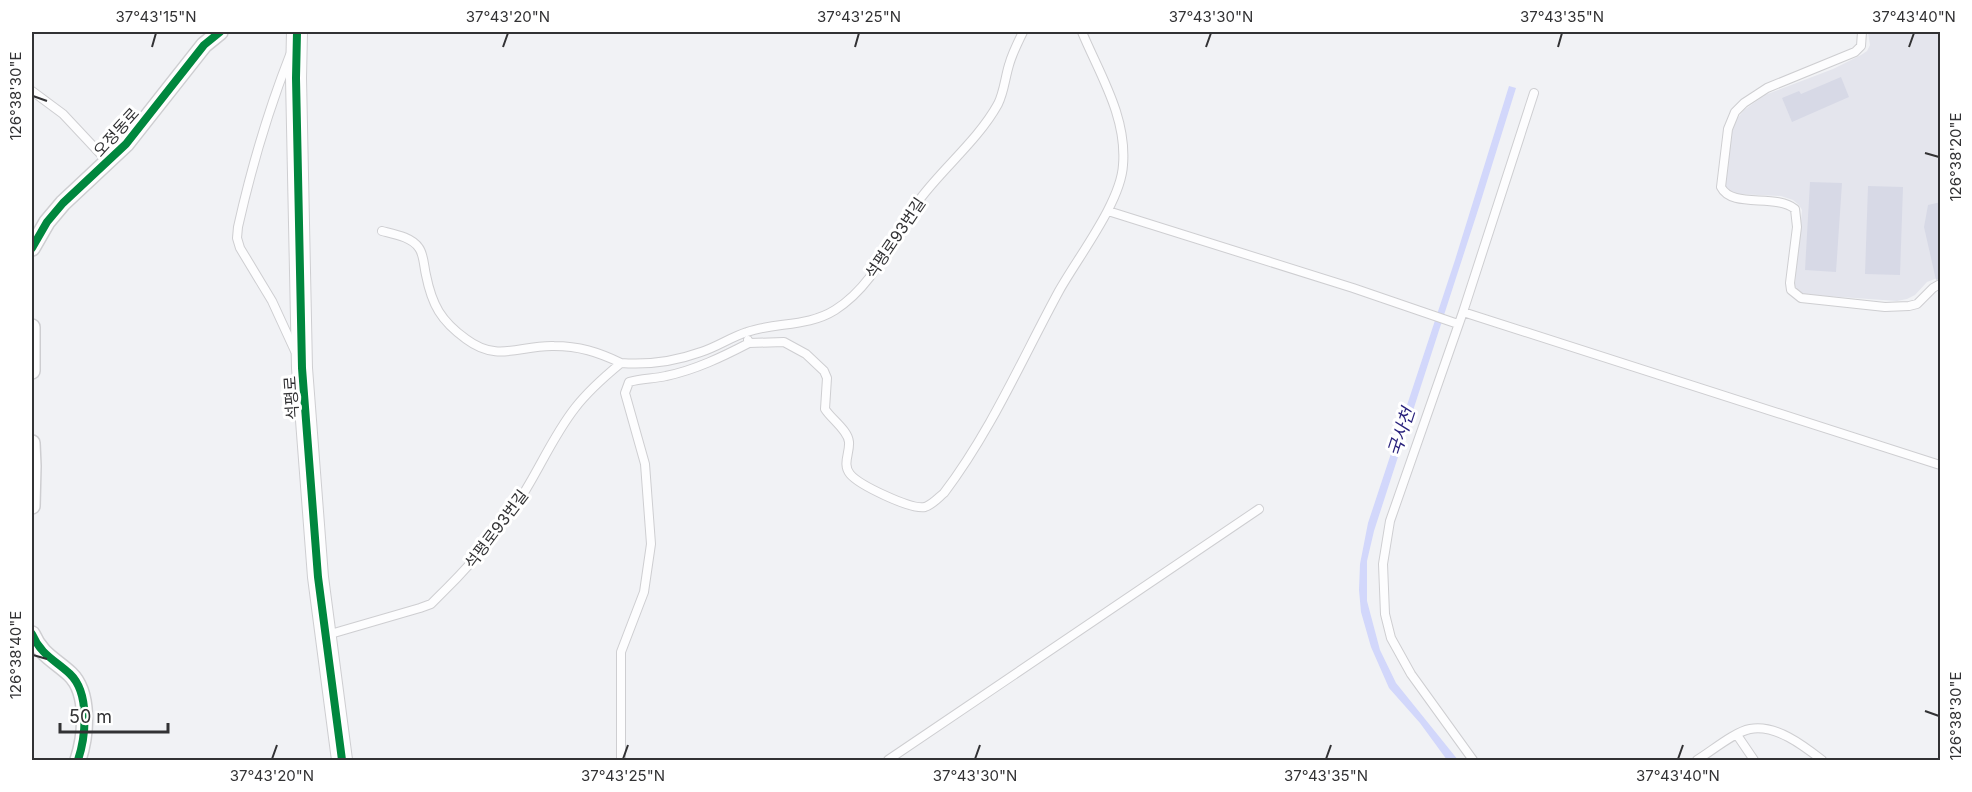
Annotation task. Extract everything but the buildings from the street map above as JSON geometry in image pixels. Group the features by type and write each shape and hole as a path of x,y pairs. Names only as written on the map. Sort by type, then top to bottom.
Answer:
{"street":[{"name":"오정동로","path":"32,248 47,222 63,202 126,144 204,45 220,32"},
{"name":"석평로","path":"297,34 296,89 302,368 318,577 342,760"},
{"path":"32,327 32,371"},
{"path":"32,443 32,506"},
{"path":"32,634 45,656 71,675 79,686 84,726 78,760"}],"lane":[{"name":"석평로93번길","path":"382,231 410,239 419,247 435,307 445,321 468,340 490,352 504,353 528,346 579,347 594,350 621,363 637,364 672,360 702,352 763,327 814,320 834,310 865,284 885,257 919,200 988,120 1000,101 1009,64 1023,32"},
{"path":"621,760 621,652 644,592 651,544 645,464 625,393 629,382 642,378 663,377 701,366 749,343 784,342 795,346 815,362 827,378 825,409 848,438 846,464 848,472 867,485 902,503 925,507 934,502 944,493 993,417 1066,279 1108,211 1119,186 1123,168 1122,132 1117,113 1082,32"},
{"path":"1862,32 1861,46 1855,52 1767,88 1735,112 1728,129 1721,188 1730,197 1774,201 1795,209 1797,227 1790,283 1791,290 1801,298 1885,307 1909,306 1917,304 1933,288 1941,284"},
{"name":"석평로","path":"297,34 256,156 237,238 240,248 272,301 302,368"},
{"name":"오정동로","path":"32,91 63,114 108,162"},
{"path":"1473,760 1427,698 1391,638 1382,590 1383,564 1390,521 1456,323 1463,312 1534,93"},
{"path":"1108,211 1289,267 1456,323"},
{"path":"1463,312 1941,465"},
{"path":"745,333 749,343"},
{"name":"석평로93번길","path":"326,635 431,604 478,555 505,522 535,477 574,408 598,382 621,363"},
{"path":"637,364 642,378"},
{"path":"888,760 1259,509"},
{"path":"1698,760 1737,735 1749,729 1762,728 1775,731 1822,760"},
{"path":"1737,735 1754,760"}],"shaded area":[{"path":"1868,32 1940,32 1940,277 1927,282 1915,295 1897,301 1799,294 1795,289 1795,283 1802,210 1793,200 1781,196 1736,194 1728,191 1725,186 1732,132 1736,120 1744,110 1765,95 1833,69 1867,51 1870,45"}],"water":[{"name":"국사천","path":"1509,86 1516,88 1374,531 1367,561 1367,601 1380,650 1396,683 1458,760 1447,760 1420,723 1389,688 1371,647 1361,612 1360,564 1368,523 1455,260"}],"cycle path":[{"path":"32,248 47,222 63,203 126,144 204,45 220,32"},
{"path":"297,32 302,368 318,577 342,760"},
{"path":"32,634 44,652 70,674 81,692 84,727 78,760"}]}
